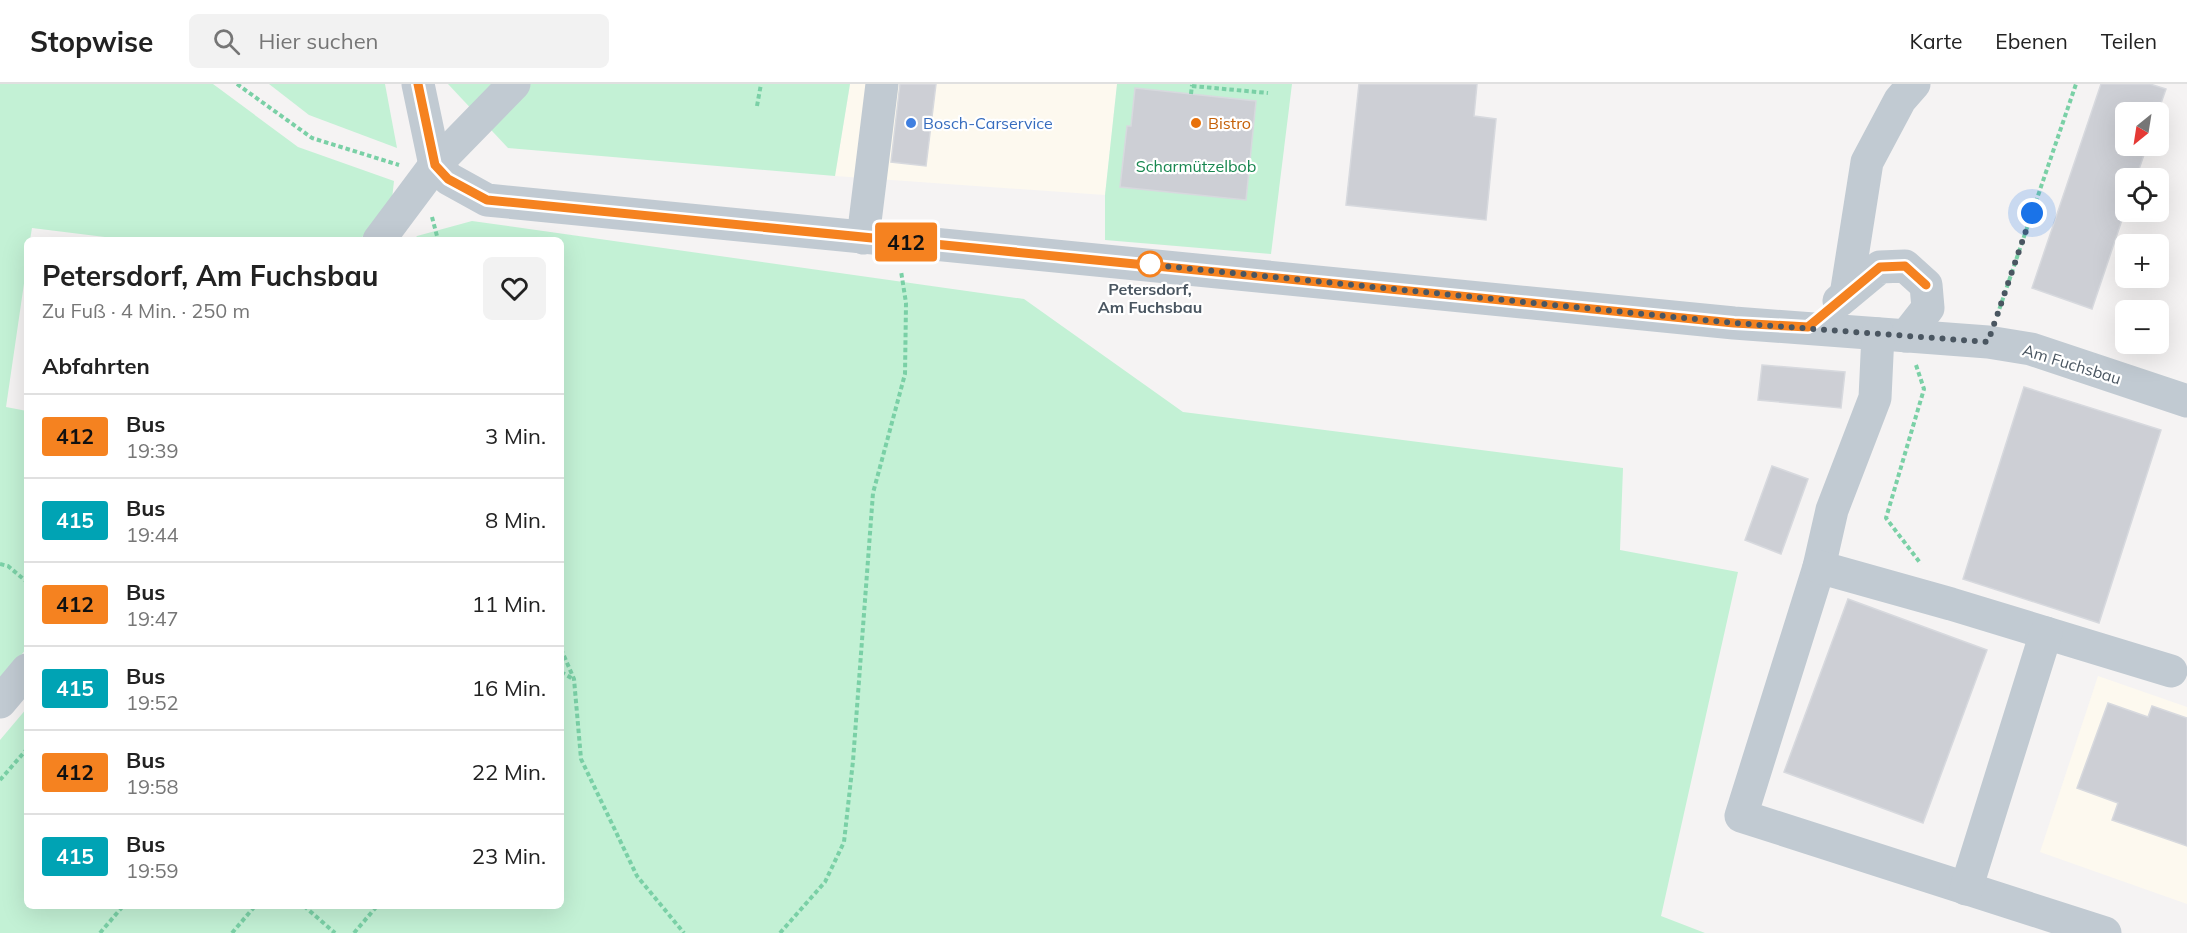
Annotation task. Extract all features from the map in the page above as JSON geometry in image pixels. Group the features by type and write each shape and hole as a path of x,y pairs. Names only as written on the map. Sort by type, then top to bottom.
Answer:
{"street":[{"path":"418,84 435,165"},
{"path":"382,237 435,165 514,84"},
{"path":"863,238 882,84"},
{"path":"1846,295 1867,162 1899,100 1914,84"},
{"name":"Am Fuchsbau","path":"435,165 448,179 487,200 1723,322 1988,342 2031,349 2187,401"},
{"path":"1808,327 1880,267 1905,266 1926,285 1928,308 1892,335 1875,398 1832,510 1819,567 1741,816 2105,933"},
{"path":"1819,567 2171,671"},
{"path":"1966,889 2046,633"},
{"path":"0,702 24,674"}],"path":[{"path":"237,84 312,138 395,165 435,165"},
{"path":"757,106 761,84"},
{"path":"1988,342 2076,84"},
{"path":"1191,94 1192,85 1268,93"},
{"path":"780,933 825,882 844,842 854,761 873,493 905,374 906,303 897,241"},
{"path":"1892,335 1924,389 1886,518 1922,566"},
{"path":"0,564 9,566 24,579"},
{"path":"564,656 574,679 580,759 637,876 684,933"},
{"path":"564,674 574,679"},
{"path":"0,780 24,752"},
{"path":"100,933 120,909"},
{"path":"232,933 252,909"},
{"path":"307,909 335,933"},
{"path":"354,933 374,909"}],"shaded area":[{"path":"850,84 1117,84 1105,195 835,176"},
{"path":"2098,676 2187,707 2187,904 2040,852"}],"green space":[{"path":"0,84 213,84 298,147 394,181 392,199 362,237 105,237 32,228 30,237 24,237 24,284 6,407 24,410 24,652 0,681"},
{"path":"269,84 385,84 397,148 309,115"},
{"path":"448,84 850,84 835,176 508,148"},
{"name":"Scharmützelbob","path":"1117,84 1292,84 1271,254 1105,240 1105,195"},
{"path":"472,221 1024,299 1183,412 1623,468 1620,550 1738,572 1661,916 1705,933 0,933 0,740 24,712 24,909 564,909 564,237 417,236"}],"building":[{"name":"Bosch-Carservice","path":"900,84 936,84 926,166 891,162"},
{"path":"1359,84 1477,84 1474,116 1496,119 1486,220 1346,205"},
{"path":"2101,84 2150,84 2166,89 2161,102 2115,102 2115,156 2144,156 2139,168 2115,168 2115,222 2121,222 2117,234 2115,234 2115,241 2092,309 2032,288"},
{"path":"1135,88 1256,101 1246,200 1120,187 1127,126 1131,126"},
{"path":"1762,365 1845,372 1841,408 1758,400"},
{"path":"2024,387 2161,430 2099,623 1963,579"},
{"path":"1772,466 1808,479 1781,554 1745,540"},
{"path":"1848,599 1987,650 1923,823 1784,772"},
{"path":"2108,703 2148,717 2152,706 2187,718 2187,846 2112,820 2118,803 2077,788"}],"bus line":[{"name":"412","path":"418,84 435,165 448,179 487,200 1734,323 1808,327 1880,267 1905,266 1926,285"}],"place":[{"name":"Bosch-Carservice","path":"911,123"},
{"name":"Bistro","path":"1196,123"},
{"name":"Petersdorf, Am Fuchsbau","path":"1150,264"}],"route":[{"path":"1150,264 1143,264 1734,323 1988,342 2032,213"}]}
